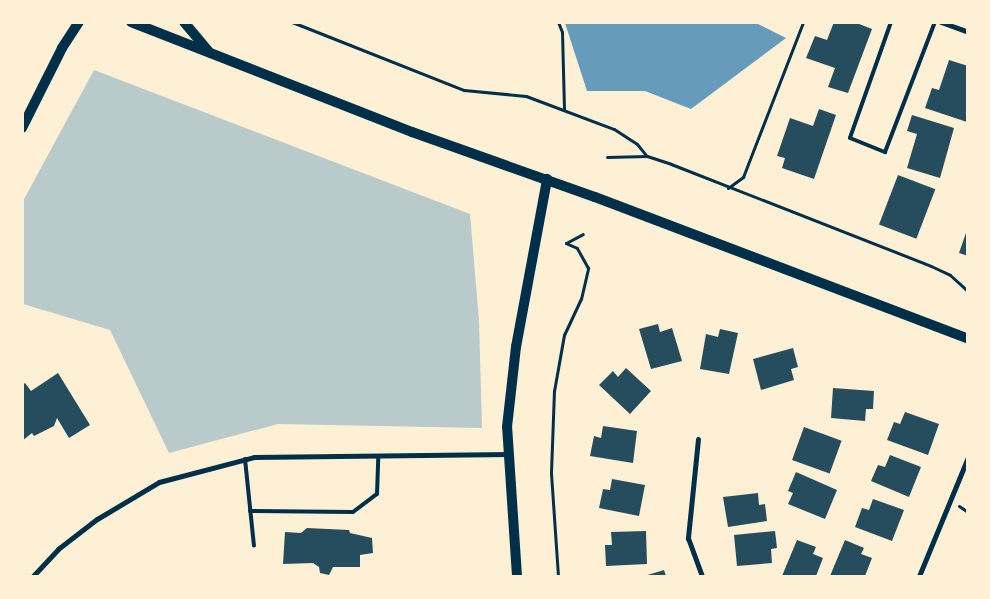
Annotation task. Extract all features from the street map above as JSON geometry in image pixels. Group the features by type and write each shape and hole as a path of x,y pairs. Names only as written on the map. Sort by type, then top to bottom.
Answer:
{"main road":[{"path":"22,128 62,48 79,22"},
{"path":"131,22 430,139 547,179 968,339"},
{"path":"184,22 210,54"},
{"path":"517,576 507,427 516,347 547,179"}],"street":[{"path":"941,22 968,32"},
{"path":"698,439 688,538 702,576"},
{"path":"33,576 58,549 97,519 159,482 245,459 509,454"},
{"path":"919,576 968,457"}],"lane":[{"path":"891,22 850,138 886,152 935,22"},
{"path":"250,511 353,512 377,494 378,456"},
{"path":"245,459 254,546"}],"path":[{"path":"292,22 464,90 526,96 564,110 614,129 638,144 647,156"},
{"path":"558,22 562,32 564,110"},
{"path":"727,188 743,177 804,22"},
{"path":"607,157 647,156 931,266 950,275 968,291"},
{"path":"558,576 551,463 554,391 564,335 581,299 588,268 578,248 566,243 583,234"}],"shaded area":[{"path":"94,70 470,214 479,320 482,428 278,424 169,453 110,330 23,304 23,201"}],"water":[{"path":"565,23 756,23 786,38 691,109 645,91 587,91"}],"building":[{"path":"834,22 854,22 872,29 848,93 828,87 835,68 806,58 815,36 827,40"},
{"path":"949,60 968,66 967,122 925,108 932,88 939,90"},
{"path":"819,109 836,115 814,179 782,168 785,158 777,156 790,118 813,126"},
{"path":"912,115 954,128 940,178 907,168 917,134 907,131"},
{"path":"898,175 935,189 916,239 879,224"},
{"path":"968,230 968,256 959,253"},
{"path":"658,324 660,332 672,328 682,361 651,369 639,329"},
{"path":"720,329 738,333 729,374 700,369 706,334 718,337"},
{"path":"793,348 798,367 791,369 794,380 761,390 753,359"},
{"path":"626,368 651,391 630,414 599,385 613,371 618,377"},
{"path":"58,373 90,425 69,438 57,418 54,426 34,436 32,433 22,441 22,385 25,383 31,391"},
{"path":"833,388 874,391 873,409 866,409 865,421 831,418"},
{"path":"905,412 939,424 928,455 887,440 894,422 900,424"},
{"path":"603,426 637,431 633,463 590,456 594,436 601,438"},
{"path":"804,427 842,441 830,474 792,460"},
{"path":"890,455 921,467 909,497 871,481 878,465 885,467"},
{"path":"796,472 837,490 825,519 788,504 793,493 788,491"},
{"path":"612,479 645,485 639,516 599,508 603,489 610,490"},
{"path":"758,493 759,505 765,504 767,521 728,527 723,497"},
{"path":"873,499 904,510 892,541 855,527 862,508 869,510"},
{"path":"307,528 349,530 350,533 372,538 373,553 360,555 360,567 333,567 329,575 320,573 319,567 313,563 283,564 285,532 301,533"},
{"path":"646,531 647,564 606,566 605,545 612,545 611,532"},
{"path":"775,531 777,548 771,549 772,563 737,566 734,535"},
{"path":"797,540 816,547 813,554 823,558 816,576 782,576"},
{"path":"845,540 864,548 861,554 872,558 865,576 830,576"},
{"path":"664,570 666,576 644,576"}]}
